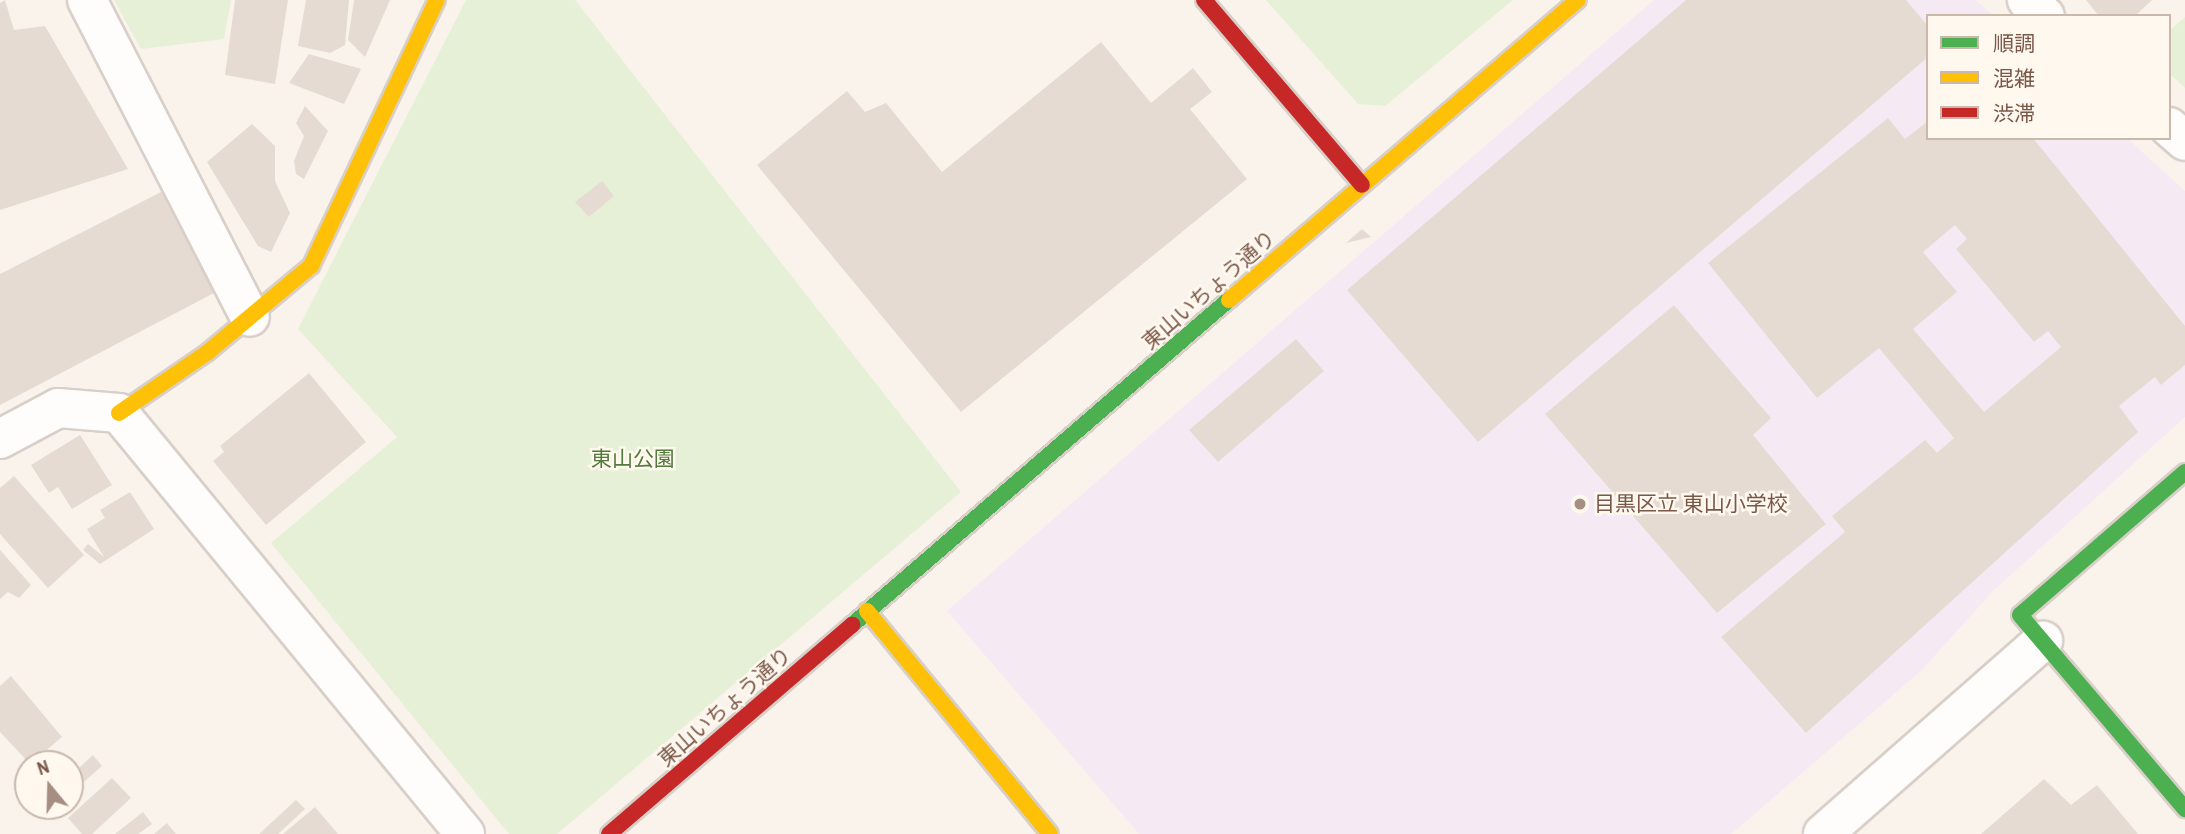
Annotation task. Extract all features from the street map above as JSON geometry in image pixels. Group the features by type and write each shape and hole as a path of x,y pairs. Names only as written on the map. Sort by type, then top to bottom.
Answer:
{"street":[{"path":"87,0 250,317"},
{"path":"0,439 58,408 119,413 250,317 311,266 438,0"},
{"path":"1203,0 1362,185"},
{"name":"東山いちょう通り","path":"609,834 1578,0"},
{"path":"2027,0 2043,14"},
{"path":"2171,129 2185,141"},
{"path":"119,413 465,834"},
{"path":"2185,472 2020,615 2185,809"},
{"path":"867,611 1049,834"},
{"path":"1823,834 2043,641"}],"shaded area":[{"name":"目黒区立 東山小学校","path":"1654,0 1976,0 1991,14 1926,14 1926,140 2129,140 2185,191 2185,417 1992,592 1921,671 1731,834 1139,834 947,611"}],"green space":[{"path":"114,0 231,0 224,39 141,49"},
{"name":"東山公園","path":"466,0 575,0 961,492 557,834 509,834 271,543 397,437 298,329"},
{"path":"1266,0 1513,0 1385,106 1358,104"},
{"path":"2185,17 2185,88 2171,75 2171,29"}],"building":[{"path":"5,0 14,30 45,26 128,169 0,210 0,3"},
{"path":"235,0 288,0 275,84 225,75"},
{"path":"306,0 349,0 345,45 330,53 298,46"},
{"path":"354,0 390,0 365,57 348,40"},
{"path":"1686,0 1906,0 1926,24 1926,59 1478,442 1347,290"},
{"path":"2086,0 2152,0 2137,14 2097,14"},
{"path":"1101,42 1151,103 1193,68 1212,92 1190,109 1247,179 961,412 757,165 847,91 865,112 886,103 942,172"},
{"path":"309,54 361,69 344,104 289,83"},
{"path":"305,106 328,131 304,179 296,174 294,161 304,136 296,123"},
{"path":"1888,118 1905,139 1926,123 1926,140 2035,140 2185,326 2185,365 2161,385 2155,377 2119,406 2138,432 1806,733 1721,637 1845,532 1832,516 1925,440 1937,453 1954,438 1879,348 1817,398 1708,263","holes":["1955,225 1967,239 1956,249 2034,342 2048,331 2061,347 1984,412 1913,329 1957,292 1923,252"]},
{"path":"252,124 275,146 275,181 290,213 271,252 258,246 207,162"},
{"path":"602,181 614,196 589,217 575,202"},
{"path":"165,190 214,293 0,405 0,274"},
{"path":"1362,229 1371,237 1346,243"},
{"path":"1674,305 1771,418 1753,435 1826,524 1717,613 1545,414"},
{"path":"1296,339 1324,371 1218,462 1189,430"},
{"path":"309,373 366,442 266,525 213,461 224,452 220,446"},
{"path":"80,435 112,485 72,509 58,487 49,493 31,465"},
{"path":"14,476 84,555 48,588 0,534 0,488"},
{"path":"130,492 154,529 100,564 83,550 88,544 104,557 87,529 105,518 100,510"},
{"path":"0,550 31,585 19,598 8,592 0,599"},
{"path":"11,676 62,737 47,750 17,750 0,732 0,686"},
{"path":"93,755 102,766 84,782 84,763"},
{"path":"112,778 131,798 92,834 82,834 70,820 84,820 84,803"},
{"path":"2044,779 2071,805 2097,785 2138,834 1981,834"},
{"path":"296,800 305,809 278,834 259,834"},
{"path":"315,807 338,834 283,834"},
{"path":"143,812 152,824 138,834 115,834"},
{"path":"167,823 176,834 154,834"}],"traffic: fast":[{"path":"852,625 1229,300"},
{"path":"2185,472 2020,615 2185,809"}],"traffic: slow":[{"path":"119,413 208,352 311,266 437,0"},
{"path":"1229,300 1578,0"},
{"path":"867,611 1050,834"}],"traffic: jam":[{"path":"1204,0 1362,185"},
{"path":"609,834 852,625"}],"place":[{"name":"目黒区立 東山小学校","path":"1580,504"}]}
